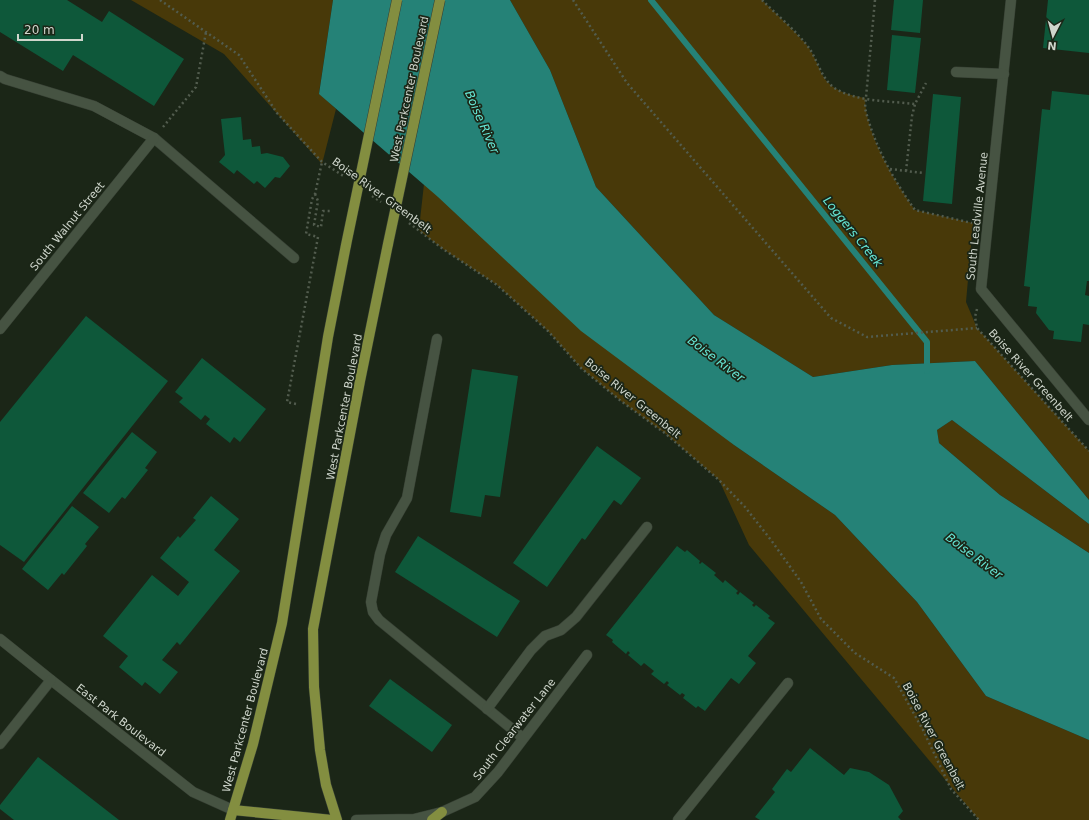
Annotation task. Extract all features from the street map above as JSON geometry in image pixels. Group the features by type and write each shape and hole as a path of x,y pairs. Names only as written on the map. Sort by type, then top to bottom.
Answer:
{"main road":[{"name":"West Parkcenter Boulevard","path":"230,820 253,744 282,623 328,337 397,0"},
{"name":"West Parkcenter Boulevard","path":"337,820 326,785 320,750 314,687 313,629 360,381 440,0"},
{"path":"233,810 332,820"},
{"path":"432,820 442,812"}],"street":[{"name":"South Leadville Avenue","path":"1011,0 981,290 1089,420"},
{"path":"956,72 1004,74"},
{"path":"0,76 5,79 94,106 154,138 294,258"},
{"name":"South Walnut Street","path":"0,329 154,138"},
{"path":"437,339 407,498 386,535 382,548 371,602 373,612 379,620 524,738"},
{"path":"487,708 531,650 545,636 561,630 576,618 647,527"},
{"name":"East Park Boulevard","path":"0,639 193,792 233,810"},
{"name":"South Clearwater Lane","path":"356,820 414,819 442,812 475,797 498,772 587,655"},
{"path":"0,744 51,680"},
{"path":"678,820 788,683"}],"path":[{"name":"Boise River Greenbelt","path":"160,0 239,55 277,113 322,162 346,178"},
{"name":"Boise River Greenbelt","path":"573,0 627,83 831,318 867,337 977,328"},
{"path":"762,0 806,44 823,76 835,88 846,94 864,98 915,104"},
{"path":"875,0 864,108 881,153 905,196 915,210 973,223"},
{"path":"154,138 196,87 206,32"},
{"path":"906,171 912,116 915,104 926,83"},
{"path":"296,404 287,402 318,237 306,234 312,199 315,194 322,162"},
{"path":"890,170 923,173"},
{"path":"315,194 318,201 314,226 321,227 324,211 331,212"},
{"name":"Boise River Greenbelt","path":"371,195 383,204"},
{"name":"Boise River Greenbelt","path":"407,222 443,249 497,285 548,331 581,368 621,401 666,434 719,480 745,508 771,540 801,582 820,619 855,653 894,678 923,730 951,789 979,820"},
{"name":"Boise River Greenbelt","path":"981,290 975,317 977,328 1089,451"}],"shaded area":[{"path":"131,0 333,0 319,93 336,109 322,164 224,54"},
{"path":"510,0 762,0 795,32 808,47 823,76 831,85 841,92 865,98 866,112 870,126 882,157 915,210 973,223 966,302 977,328 1089,451 1089,500 975,361 892,365 813,377 714,315 596,187 550,70"},
{"path":"424,184 734,445 835,515 917,602 986,696 1089,740 1089,820 979,820 749,545 719,480 666,434 621,401 581,368 548,331 497,285 443,249 420,231"},
{"path":"952,420 1089,524 1089,553 1000,495 939,443 937,430"}],"water":[{"name":"Boise River","path":"333,0 510,0 550,70 596,187 714,315 813,377 892,365 975,361 1089,500 1089,524 952,420 937,430 939,443 1000,495 1089,553 1089,740 986,696 917,602 835,515 734,445 581,331 438,197 319,94"}],"building":[{"path":"0,0 67,0 102,22 109,11 184,59 154,106 73,55 63,71 0,32"},
{"path":"894,0 923,0 920,33 891,30"},
{"path":"1048,0 1089,0 1089,53 1043,48"},
{"path":"892,35 921,38 915,93 887,90"},
{"path":"1052,91 1089,95 1089,281 1087,281 1085,295 1089,296 1089,325 1083,324 1081,342 1053,339 1054,331 1049,330 1036,313 1037,307 1028,306 1030,287 1024,286 1042,109 1050,110"},
{"path":"933,94 961,97 952,204 923,201"},
{"path":"241,117 243,140 251,139 252,147 260,146 261,154 267,153 283,157 290,166 280,178 275,177 265,188 257,181 254,184 237,170 234,174 219,162 225,155 221,119"},
{"path":"86,316 168,381 24,562 0,545 0,422"},
{"path":"202,358 266,409 240,442 234,437 230,443 206,424 210,419 205,415 201,420 179,402 183,398 175,392"},
{"path":"472,369 518,376 500,497 485,495 481,517 450,512"},
{"path":"132,432 157,452 145,468 148,470 125,499 122,497 109,513 83,493"},
{"path":"597,446 641,478 621,505 614,500 585,540 582,538 547,587 513,563"},
{"path":"211,496 239,519 214,550 240,571 180,645 177,642 162,660 178,672 160,694 145,682 142,686 119,667 128,656 103,636 152,575 178,596 189,582 160,558 178,536 180,538 196,520 193,518"},
{"path":"72,506 99,527 85,544 87,546 64,575 62,573 48,590 22,569"},
{"path":"418,536 520,601 497,637 395,572"},
{"path":"677,546 685,552 687,550 700,561 700,564 702,562 716,573 714,575 723,583 725,580 738,591 736,593 738,595 740,592 754,603 752,605 754,607 756,605 770,616 768,618 775,623 748,656 756,663 739,684 731,678 705,711 698,706 696,708 683,698 685,695 682,693 680,695 667,685 669,683 667,681 664,684 651,674 654,671 644,663 641,666 628,655 630,653 628,651 626,654 606,635"},
{"path":"390,679 452,725 432,752 369,706"},
{"path":"810,748 844,775 850,768 869,772 889,785 903,811 898,817 901,820 760,820 755,817 775,792 772,789 787,769 791,772"},
{"path":"38,757 119,820 14,820 0,809 0,805"}],"waterway":[{"name":"Loggers Creek","path":"651,0 927,342 927,371"}]}
